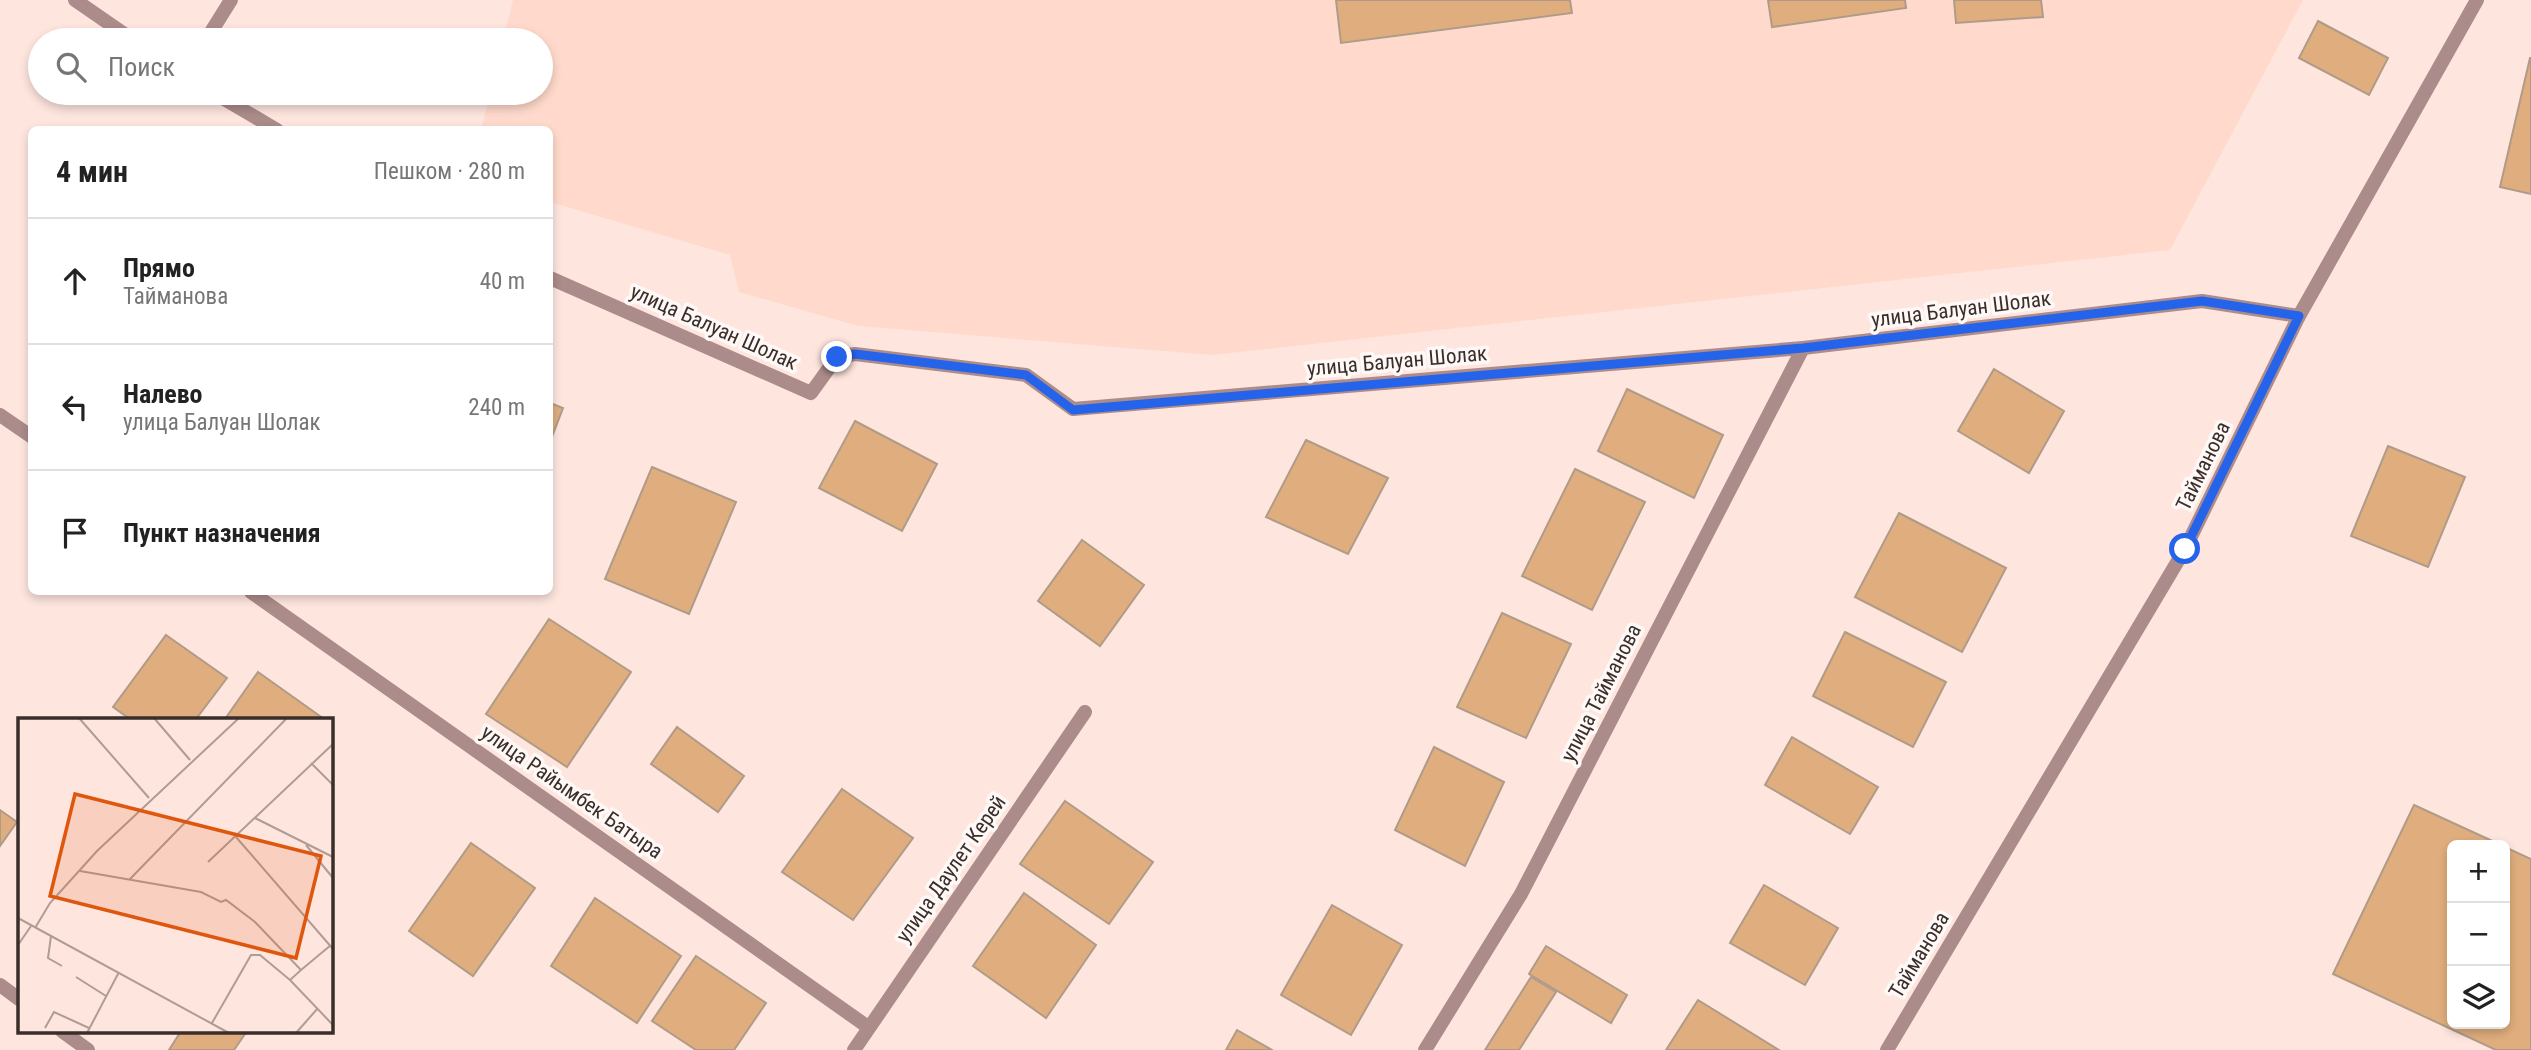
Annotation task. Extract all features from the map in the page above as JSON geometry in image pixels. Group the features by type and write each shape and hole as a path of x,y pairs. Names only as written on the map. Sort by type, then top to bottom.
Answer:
{"street":[{"path":"75,0 116,28"},
{"path":"214,28 231,0"},
{"name":"Тайманова","path":"1887,1050 2185,549 2299,316 2477,0"},
{"path":"234,105 270,126"},
{"name":"улица Балуан Шолак","path":"553,279 811,393 837,357 855,354 1026,375 1073,410 1803,348 2202,301 2299,316"},
{"name":"улица Тайманова","path":"1425,1050 1521,894 1803,348"},
{"path":"0,415 28,434"},
{"name":"улица Райымбек Батыра","path":"255,595 868,1027"},
{"name":"улица Даулет Керей","path":"854,1050 1085,712"},
{"path":"0,985 18,998"},
{"path":"63,1032 88,1050"}],"shaded area":[{"path":"513,0 2303,0 2170,250 1212,355 858,326 739,292 730,255 553,203 553,126 482,126 487,105 553,105 553,28 506,28"}],"building":[{"path":"1336,0 1570,0 1572,13 1341,43"},
{"path":"1768,0 1905,0 1906,8 1772,27"},
{"path":"1954,0 2041,0 2043,17 1956,23"},
{"path":"2318,21 2388,58 2369,95 2299,58"},
{"path":"2531,58 2531,194 2500,187"},
{"path":"1994,369 2064,411 2029,473 1958,431"},
{"path":"1627,389 1723,435 1694,498 1598,451"},
{"path":"553,404 563,408 553,434"},
{"path":"855,421 937,464 902,531 819,488"},
{"path":"1306,440 1388,478 1348,554 1266,517"},
{"path":"2388,446 2465,477 2428,567 2351,536"},
{"path":"652,467 736,502 689,614 605,579"},
{"path":"1575,469 1645,502 1592,610 1522,576"},
{"path":"1899,513 2006,568 1962,652 1855,597"},
{"path":"1082,540 1144,585 1100,646 1038,601"},
{"path":"1502,613 1571,644 1526,738 1457,707"},
{"path":"549,619 631,672 567,767 486,714"},
{"path":"1845,632 1946,682 1913,747 1813,696"},
{"path":"166,635 227,678 197,718 129,718 113,707"},
{"path":"258,672 323,718 226,718"},
{"path":"677,727 744,776 718,812 651,764"},
{"path":"1792,737 1878,787 1850,834 1765,785"},
{"path":"1434,747 1504,782 1465,866 1395,830"},
{"path":"842,789 913,838 853,920 782,872"},
{"path":"1065,801 1153,862 1109,924 1020,864"},
{"path":"2414,805 2490,840 2447,840 2447,1027 2333,974"},
{"path":"0,810 17,822 0,846"},
{"path":"471,843 535,888 473,976 409,931"},
{"path":"2510,849 2531,859 2531,1050 2496,1050 2451,1029 2510,1029"},
{"path":"1764,885 1838,928 1805,985 1730,943"},
{"path":"1024,893 1096,945 1046,1018 973,966"},
{"path":"595,898 681,956 637,1023 551,966"},
{"path":"1332,905 1402,945 1351,1035 1281,995"},
{"path":"1546,946 1627,995 1611,1023 1529,974"},
{"path":"696,956 766,1003 734,1050 696,1050 652,1021"},
{"path":"1531,977 1556,992 1519,1050 1485,1050"},
{"path":"1698,1000 1779,1050 1666,1050"},
{"path":"1237,1030 1272,1050 1226,1050"},
{"path":"180,1032 246,1032 234,1050 169,1050"}],"route":[{"path":"837,357 855,354 1026,375 1073,410 1803,348 2202,301 2299,316 2185,549"}]}
